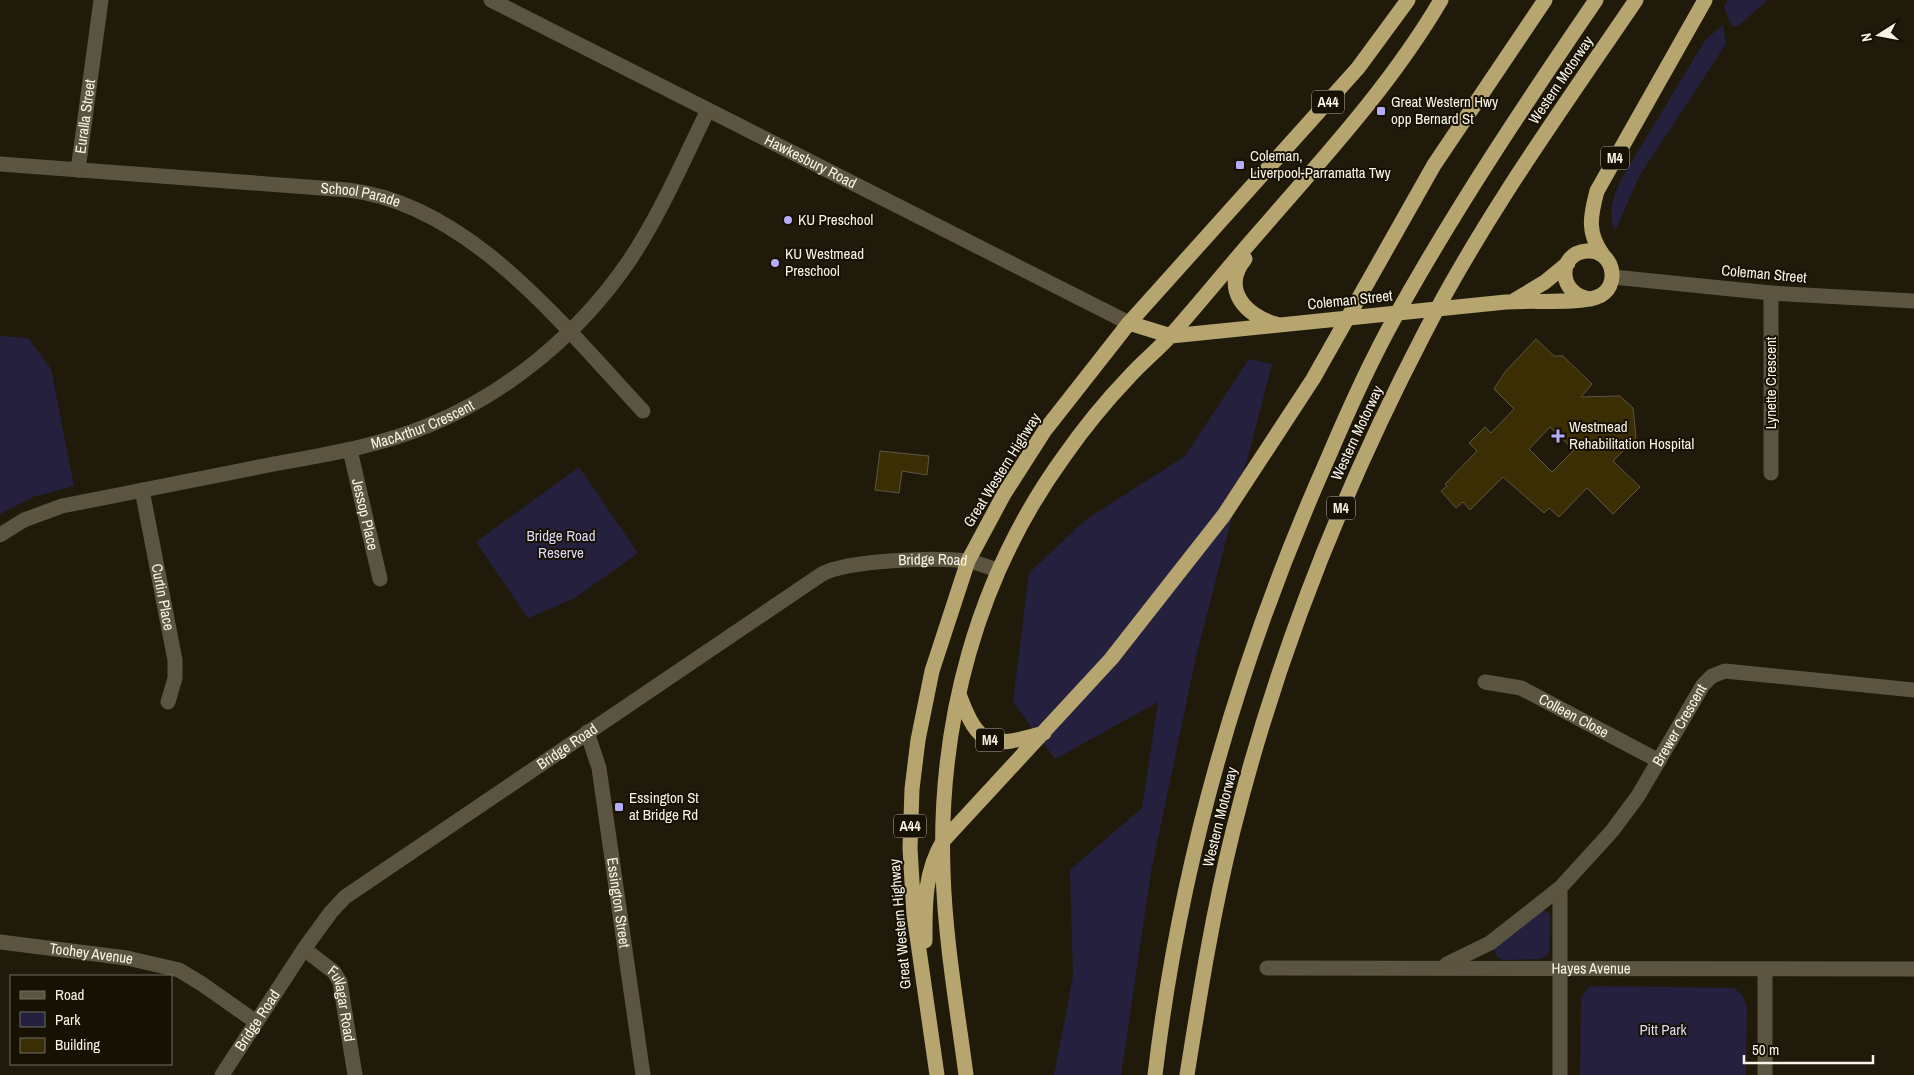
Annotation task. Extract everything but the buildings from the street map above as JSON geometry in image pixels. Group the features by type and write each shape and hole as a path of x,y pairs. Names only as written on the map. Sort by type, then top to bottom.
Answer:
{"highway":[{"name":"Great Western Highway","path":"937,1075 922,983 912,876 912,789 918,740 932,671 968,561 1004,494 1045,430 1129,324 1358,68 1408,0"},
{"name":"A44","path":"966,1075 945,919 944,783 950,738 959,694 974,634 997,570 1043,488 1064,456 1128,377 1170,336 1371,103 1408,54 1441,0"},
{"path":"922,983 926,961 926,887 930,866 943,841 1046,732 1111,659 1224,515 1313,379 1434,165 1545,0"},
{"name":"Western Motorway","path":"1155,1075 1177,934 1210,788 1252,651 1291,542 1336,440 1397,314 1476,179 1596,0"},
{"name":"Western Motorway","path":"1187,1075 1205,962 1217,904 1255,751 1299,617 1338,515 1391,400 1451,284 1546,133 1636,0"},
{"name":"M4","path":"1603,255 1593,242 1591,228 1596,191 1704,0"},
{"name":"Coleman Street","path":"1278,210 1267,236 1241,264 1235,279 1236,293 1242,304 1261,319 1280,325"},
{"path":"1579,252 1595,252 1603,255 1609,261 1613,277 1606,292 1591,299 1575,295 1569,289 1565,276 1568,263 1579,252"},
{"name":"Coleman Street","path":"1514,301 1545,282 1568,263"},
{"name":"Coleman Street","path":"1129,324 1170,336 1514,301 1591,299"},
{"name":"M4","path":"959,694 969,719 981,735 993,741 1008,743 1046,732"}],"street":[{"name":"Euralla Street","path":"78,170 101,0"},
{"name":"Hawkesbury Road","path":"491,0 1129,324"},
{"name":"MacArthur Crescent","path":"0,535 24,520 49,510 350,450 427,426 468,407 516,376 568,332 598,301 629,261 650,225 708,110"},
{"name":"School Parade","path":"0,164 348,190 372,194 427,215 484,250 510,272 643,411"},
{"name":"Coleman Street","path":"1613,277 1771,293 1914,301"},
{"name":"Lynette Crescent","path":"1771,293 1771,474"},
{"name":"Jessop Place","path":"350,450 380,578"},
{"name":"Curtin Place","path":"142,490 175,660 175,678 168,702"},
{"name":"Bridge Road","path":"222,1075 304,949 331,912 345,897 587,732 831,570 853,564 968,561 997,570"},
{"name":"Brewer Crescent","path":"1442,967 1490,943 1560,888 1612,831 1638,796 1703,685 1712,676 1725,670 1914,690"},
{"name":"Colleen Close","path":"1485,682 1521,688 1659,761"},
{"name":"Essington Street","path":"587,732 599,768 643,1075"},
{"path":"1560,888 1560,1075"},
{"name":"Toohey Avenue","path":"0,942 127,958 179,970 256,1022"},
{"name":"Fullagar Road","path":"304,949 334,972 340,982 355,1075"},
{"name":"Hayes Avenue","path":"1267,968 1914,969"},
{"path":"1765,970 1765,1075"}],"green space":[{"path":"1727,0 1768,0 1738,26 1732,27 1724,7"},
{"path":"1723,25 1726,44 1640,175 1615,231 1611,212 1620,181 1706,39"},
{"path":"0,336 28,338 51,369 74,486 33,497 0,514"},
{"path":"1249,359 1272,364 1197,652 1151,872 1121,1075 1054,1075 1073,976 1070,870 1142,808 1158,702 1055,759 1013,702 1029,573 1084,521 1185,456"},
{"name":"Bridge Road Reserve","path":"579,467 638,553 575,598 528,618 476,542"},
{"path":"1542,909 1550,914 1549,951 1547,956 1540,959 1503,960 1497,957 1493,947"},
{"name":"Pitt Park","path":"1589,987 1734,988 1743,996 1747,1007 1746,1075 1580,1075 1581,997"}],"place":[{"name":"Great Western Hwy opp Bernard St","path":"1381,111"},
{"name":"Coleman, Liverpool-Parramatta Twy","path":"1240,165"},
{"name":"KU Preschool","path":"788,220"},
{"name":"KU Westmead Preschool","path":"775,263"},
{"name":"Westmead Rehabilitation Hospital","path":"1558,436"},
{"name":"Essington St at Bridge Rd","path":"619,807"}]}
